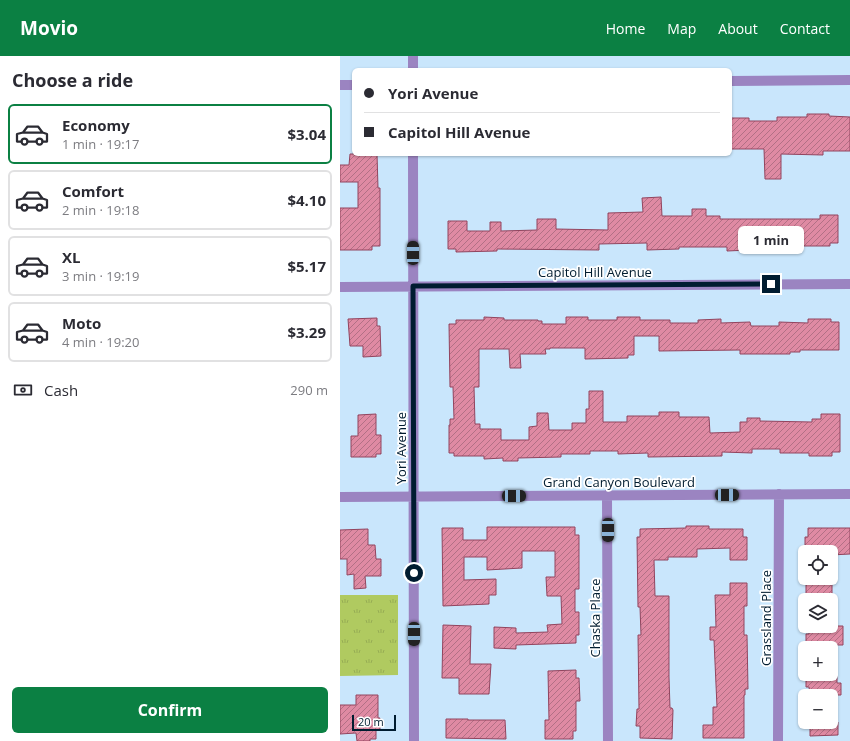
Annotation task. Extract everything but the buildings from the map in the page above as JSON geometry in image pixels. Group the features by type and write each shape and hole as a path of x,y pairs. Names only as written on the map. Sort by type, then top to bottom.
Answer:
{"street":[{"path":"413,56 413,68"},
{"path":"732,82 850,80"},
{"path":"340,85 352,85"},
{"name":"Yori Avenue","path":"413,156 414,741"},
{"name":"Capitol Hill Avenue","path":"340,287 850,284"},
{"name":"Grassland Place","path":"778,741 779,494"},
{"name":"Grand Canyon Boulevard","path":"340,497 850,494"},
{"name":"Chaska Place","path":"608,495 608,741"}],"green space":[{"path":"340,595 398,595 398,675 340,676"}],"route":[{"path":"414,573 413,286 771,284"}]}
